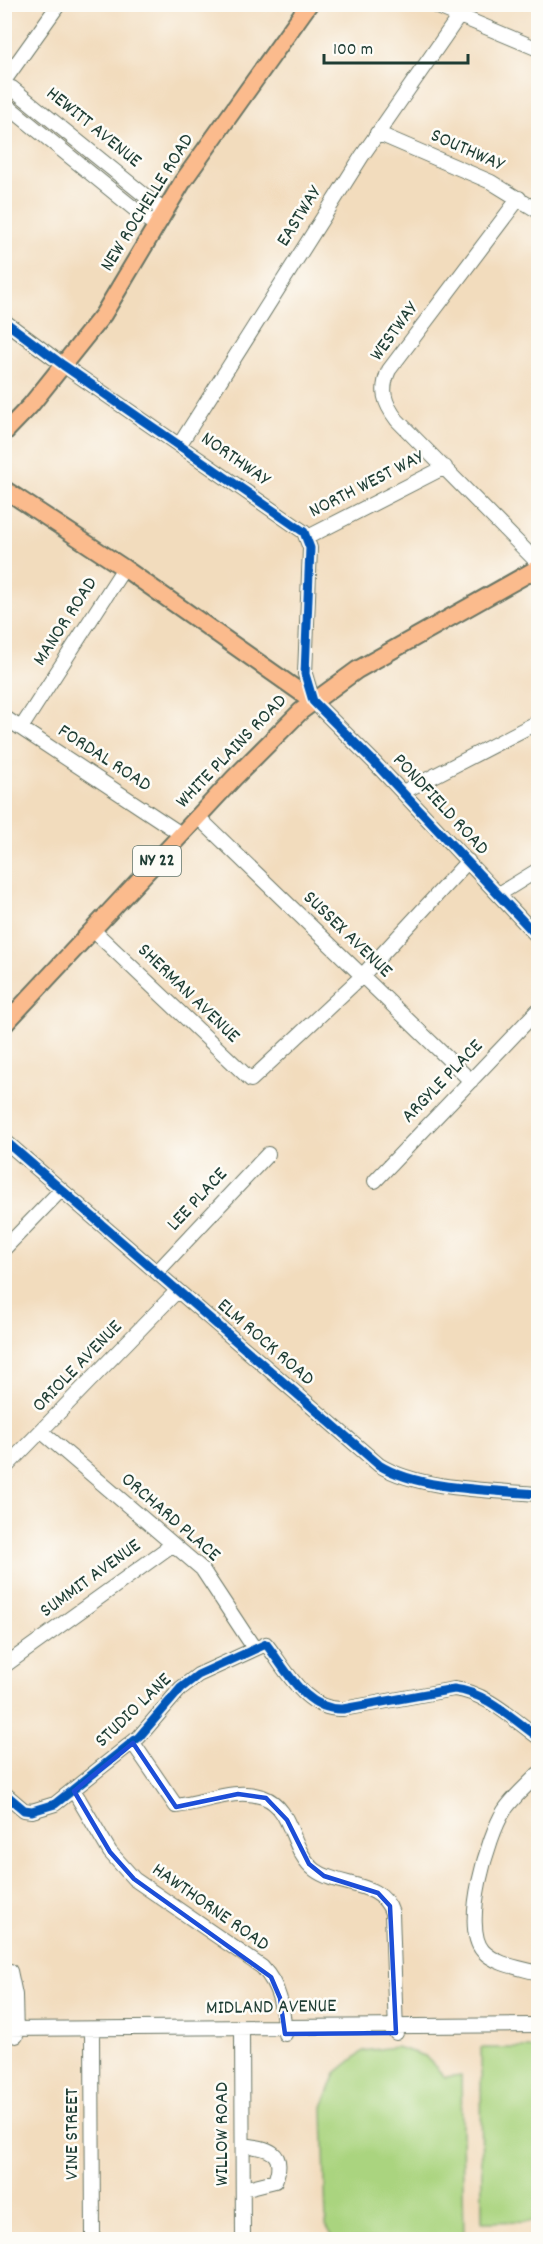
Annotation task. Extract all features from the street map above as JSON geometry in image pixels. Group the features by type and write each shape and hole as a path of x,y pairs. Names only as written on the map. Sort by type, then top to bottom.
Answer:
{"main road":[{"name":"NEW ROCHELLE ROAD","path":"4,445 19,420 103,315 201,154 309,4"},
{"name":"NEW ROCHELLE ROAD","path":"4,433 19,420"},
{"name":"PONDFIELD ROAD","path":"4,489 124,568 313,701"},
{"name":"WHITE PLAINS ROAD","path":"4,1025 198,816 266,745 313,701 387,652 538,568"}],"street":[{"path":"4,84 59,4"},
{"path":"431,4 538,49"},
{"name":"EASTWAY","path":"180,444 377,132 459,16"},
{"name":"HEWITT AVENUE","path":"4,84 12,88 159,207 161,220 148,220 4,103"},
{"name":"SOUTHWAY","path":"377,132 491,182 538,211"},
{"name":"WESTWAY","path":"519,198 389,370 383,382 384,395 390,411 538,563"},
{"name":"NORTHWAY","path":"4,321 63,365 297,525 308,537"},
{"name":"NORTH WEST WAY","path":"308,537 445,467"},
{"path":"308,537 310,553 305,674 313,701"},
{"name":"MANOR ROAD","path":"21,728 124,568"},
{"name":"PONDFIELD ROAD","path":"313,701 403,792 538,937"},
{"name":"FORDAL ROAD","path":"4,717 181,834"},
{"path":"403,792 538,722"},
{"name":"SUSSEX AVENUE","path":"198,816 361,977 471,1081"},
{"path":"361,977 468,861"},
{"path":"499,894 538,870"},
{"name":"SHERMAN AVENUE","path":"93,930 251,1080 361,977"},
{"name":"ARGYLE PLACE","path":"375,1181 538,1010"},
{"name":"ELM ROCK ROAD","path":"4,1140 389,1471 431,1482 538,1494"},
{"name":"LEE PLACE","path":"157,1272 268,1154"},
{"path":"4,1249 61,1190"},
{"name":"ORIOLE AVENUE","path":"4,1469 177,1291"},
{"name":"ORCHARD PLACE","path":"42,1432 208,1577 260,1646 305,1695 325,1708 343,1709 454,1689 466,1690 478,1695 538,1737"},
{"name":"SUMMIT AVENUE","path":"4,1666 172,1545"},
{"name":"STUDIO LANE","path":"4,1793 24,1810 32,1811 55,1804 133,1743 190,1682 211,1667 260,1646"},
{"path":"133,1743 176,1806 238,1794 266,1798 280,1809 287,1820 295,1843 309,1864 324,1876 368,1889 385,1898 393,1919 396,2030"},
{"path":"538,1774 505,1809 495,1827 484,1862 474,1924 476,1939 484,1951 495,1959 538,1973"},
{"name":"HAWTHORNE ROAD","path":"74,1791 110,1852 134,1879 262,1967 271,1977 280,1998 285,2031"},
{"path":"10,1971 15,1995 10,2033"},
{"name":"MIDLAND AVENUE","path":"396,2030 538,2025"},
{"name":"MIDLAND AVENUE","path":"10,2033 396,2030 538,2032"},
{"name":"WILLOW ROAD","path":"242,2032 243,2240"},
{"name":"VINE STREET","path":"92,2033 93,2240"},
{"path":"243,2145 264,2146 271,2150 278,2164 275,2181 243,2189"}],"highlighted area":[{"path":"133,1743 176,1807 238,1794 266,1798 287,1820 309,1864 324,1876 378,1893 390,1906 396,2033 285,2034 280,1998 271,1977 134,1879 110,1852 74,1791"}],"green space":[{"path":"396,2047 425,2056 445,2077 461,2075 464,2239 334,2239 326,2225 323,2107 336,2073 363,2051"},
{"path":"481,2048 538,2048 538,2221 482,2222"}],"cycle path":[{"path":"4,321 63,365 304,532 310,548 305,674 313,701 373,761 538,937"},
{"path":"4,1140 379,1465 414,1480 434,1484 538,1494"},
{"path":"4,1793 24,1810 32,1811 55,1804 139,1737 181,1688 198,1675 266,1644 298,1687 307,1696 330,1708 343,1709 454,1689 477,1695 488,1701 538,1737"}]}
